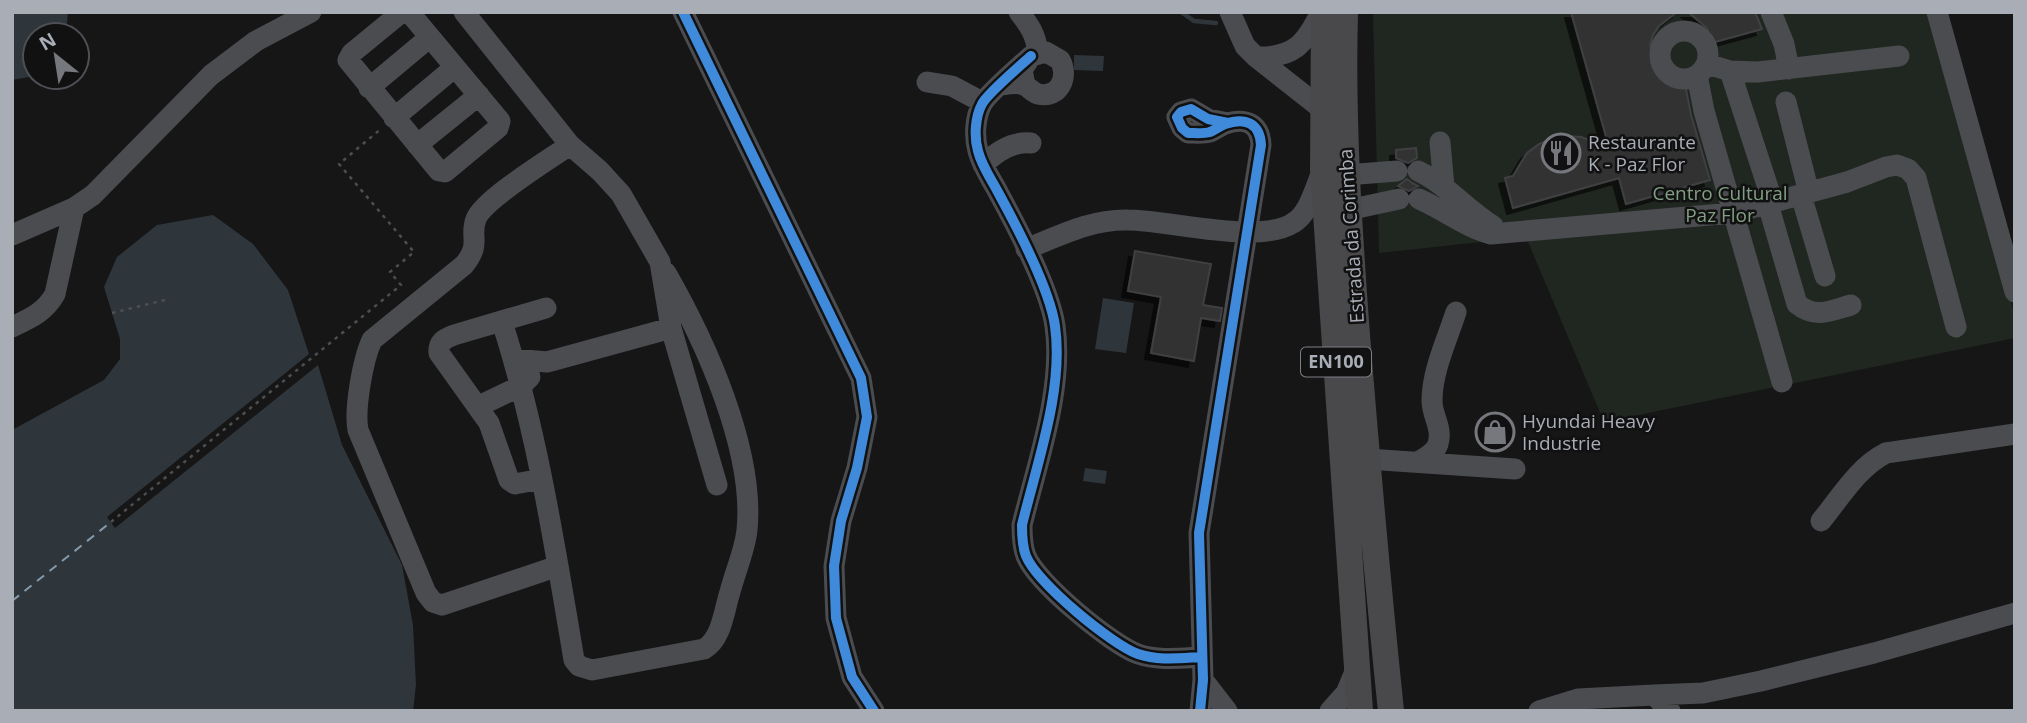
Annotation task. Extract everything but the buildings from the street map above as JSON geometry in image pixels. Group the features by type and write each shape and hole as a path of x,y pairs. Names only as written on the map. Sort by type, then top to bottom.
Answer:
{"main road":[{"name":"Estrada da Corimba","path":"1322,12 1322,108 1335,172 1348,210 1367,459 1391,711"},
{"name":"Estrada da Corimba","path":"1345,12 1343,121 1335,172 1342,460 1360,711"}],"street":[{"path":"12,235 74,208 93,195 211,75 256,41 311,12"},
{"path":"402,12 349,56 349,64 439,171 449,170 499,128 500,121 409,12"},
{"path":"464,12 570,145 600,170 621,194 699,335 716,374 730,414 747,492 747,532 717,635 704,649 592,670 583,669 574,660 541,479 521,386 502,322"},
{"path":"683,12 861,378 867,417 857,468 841,521 834,566 835,605 852,677 874,711"},
{"path":"1019,12 1031,27 1036,39 1035,54 982,102 976,121 977,148 983,165 1026,249 1048,298 1055,323 1057,347 1051,405 1022,525 1026,557 1048,586 1120,646 1141,655 1164,658 1202,657"},
{"path":"1230,12 1245,46 1322,108"},
{"path":"1256,57 1275,57 1295,49 1311,33 1322,12"},
{"path":"1771,12 1784,44 1789,69"},
{"path":"1937,12 2007,233 2015,292"},
{"path":"1782,382 1704,111 1702,69 1708,52 1705,42 1697,34 1672,22 1663,43 1663,66 1674,76 1690,78 1702,69 1758,72 1899,56"},
{"path":"369,88 430,37"},
{"path":"1046,52 1060,60 1065,74 1063,82 1055,91 1041,95 1025,85 1022,70 1026,61 1035,54 1046,52"},
{"path":"394,118 455,67"},
{"path":"417,145 508,70"},
{"path":"1730,71 1797,304 1809,313 1824,313 1851,305"},
{"path":"927,82 952,86 982,102"},
{"path":"1001,85 1025,85"},
{"path":"1786,102 1825,276"},
{"path":"1200,711 1203,680 1199,533 1261,134 1248,122 1228,123"},
{"path":"983,165 1005,147 1021,142 1031,143"},
{"path":"1440,142 1444,187"},
{"path":"558,566 442,605 433,602 426,593 358,430 356,418 372,340 464,265 473,253 476,219 488,203 570,145"},
{"path":"1348,210 1409,199 1478,231 1491,234 1733,213 1847,182 1897,165 1908,169 1916,178 1956,327"},
{"path":"1026,249 1083,226 1107,221 1129,220 1247,233 1277,229 1293,223 1303,214 1311,199 1335,172 1408,171 1436,179 1480,217 1503,232"},
{"path":"12,327 36,315 49,304 55,293 74,208"},
{"path":"660,262 671,328 717,485"},
{"path":"541,479 515,484 509,480 489,423 439,353 439,346 443,340 454,335 546,308"},
{"path":"1418,462 1429,456 1437,446 1438,422 1432,404 1433,386 1456,312"},
{"path":"514,359 547,362 671,328"},
{"path":"479,406 521,386 547,362"},
{"path":"1821,521 1862,470 1886,453 2015,434"},
{"path":"1367,459 1515,469"},
{"path":"1539,711 1578,699 1703,693 1874,653 2015,613"},
{"path":"1330,711 1346,693 1358,665"},
{"path":"1203,680 1227,711"},
{"path":"1654,695 1670,711"}],"path":[{"path":"111,522 401,285 390,272 414,252 339,164 394,118"},
{"path":"112,313 169,299"}],"green space":[{"name":"Centro Cultural Paz Flor","path":"1373,12 1927,12 2015,316 2015,338 1604,422 1526,237 1379,253"}],"shaded area":[{"path":"12,12 68,12 67,21 21,21 21,78 12,80"},
{"path":"1074,55 1104,56 1103,71 1074,70"},
{"path":"213,215 253,244 288,290 309,354 318,365 342,445 402,565 413,625 416,685 413,711 12,711 12,430 104,380 120,359 120,339 104,287 117,257 157,225"},
{"path":"1103,298 1134,303 1126,353 1095,349"},
{"path":"1085,468 1107,471 1105,484 1083,481"}],"pier":[{"path":"309,354 318,365 115,528 107,517"}],"waterway":[{"path":"1181,12 1194,21 1216,23"}],"ferry route":[{"path":"12,601 111,522"}],"cycle path":[{"path":"683,12 861,378 867,417 857,468 841,521 834,566 836,618 852,677 874,711"},
{"path":"1031,56 985,99 978,115 976,133 982,162 1032,259 1047,295 1055,326 1056,375 1048,426 1022,525 1026,556 1033,568 1059,596 1094,626 1126,648 1153,658 1202,657"},
{"path":"1200,711 1203,680 1199,533 1261,145 1258,131 1245,122 1225,124 1207,133 1188,133 1182,128 1177,117 1181,112 1191,109 1208,119 1228,123"}],"place":[{"name":"Restaurante K - Paz Flor","path":"1561,153"},
{"name":"Hyundai Heavy Industrie","path":"1495,432"}]}
